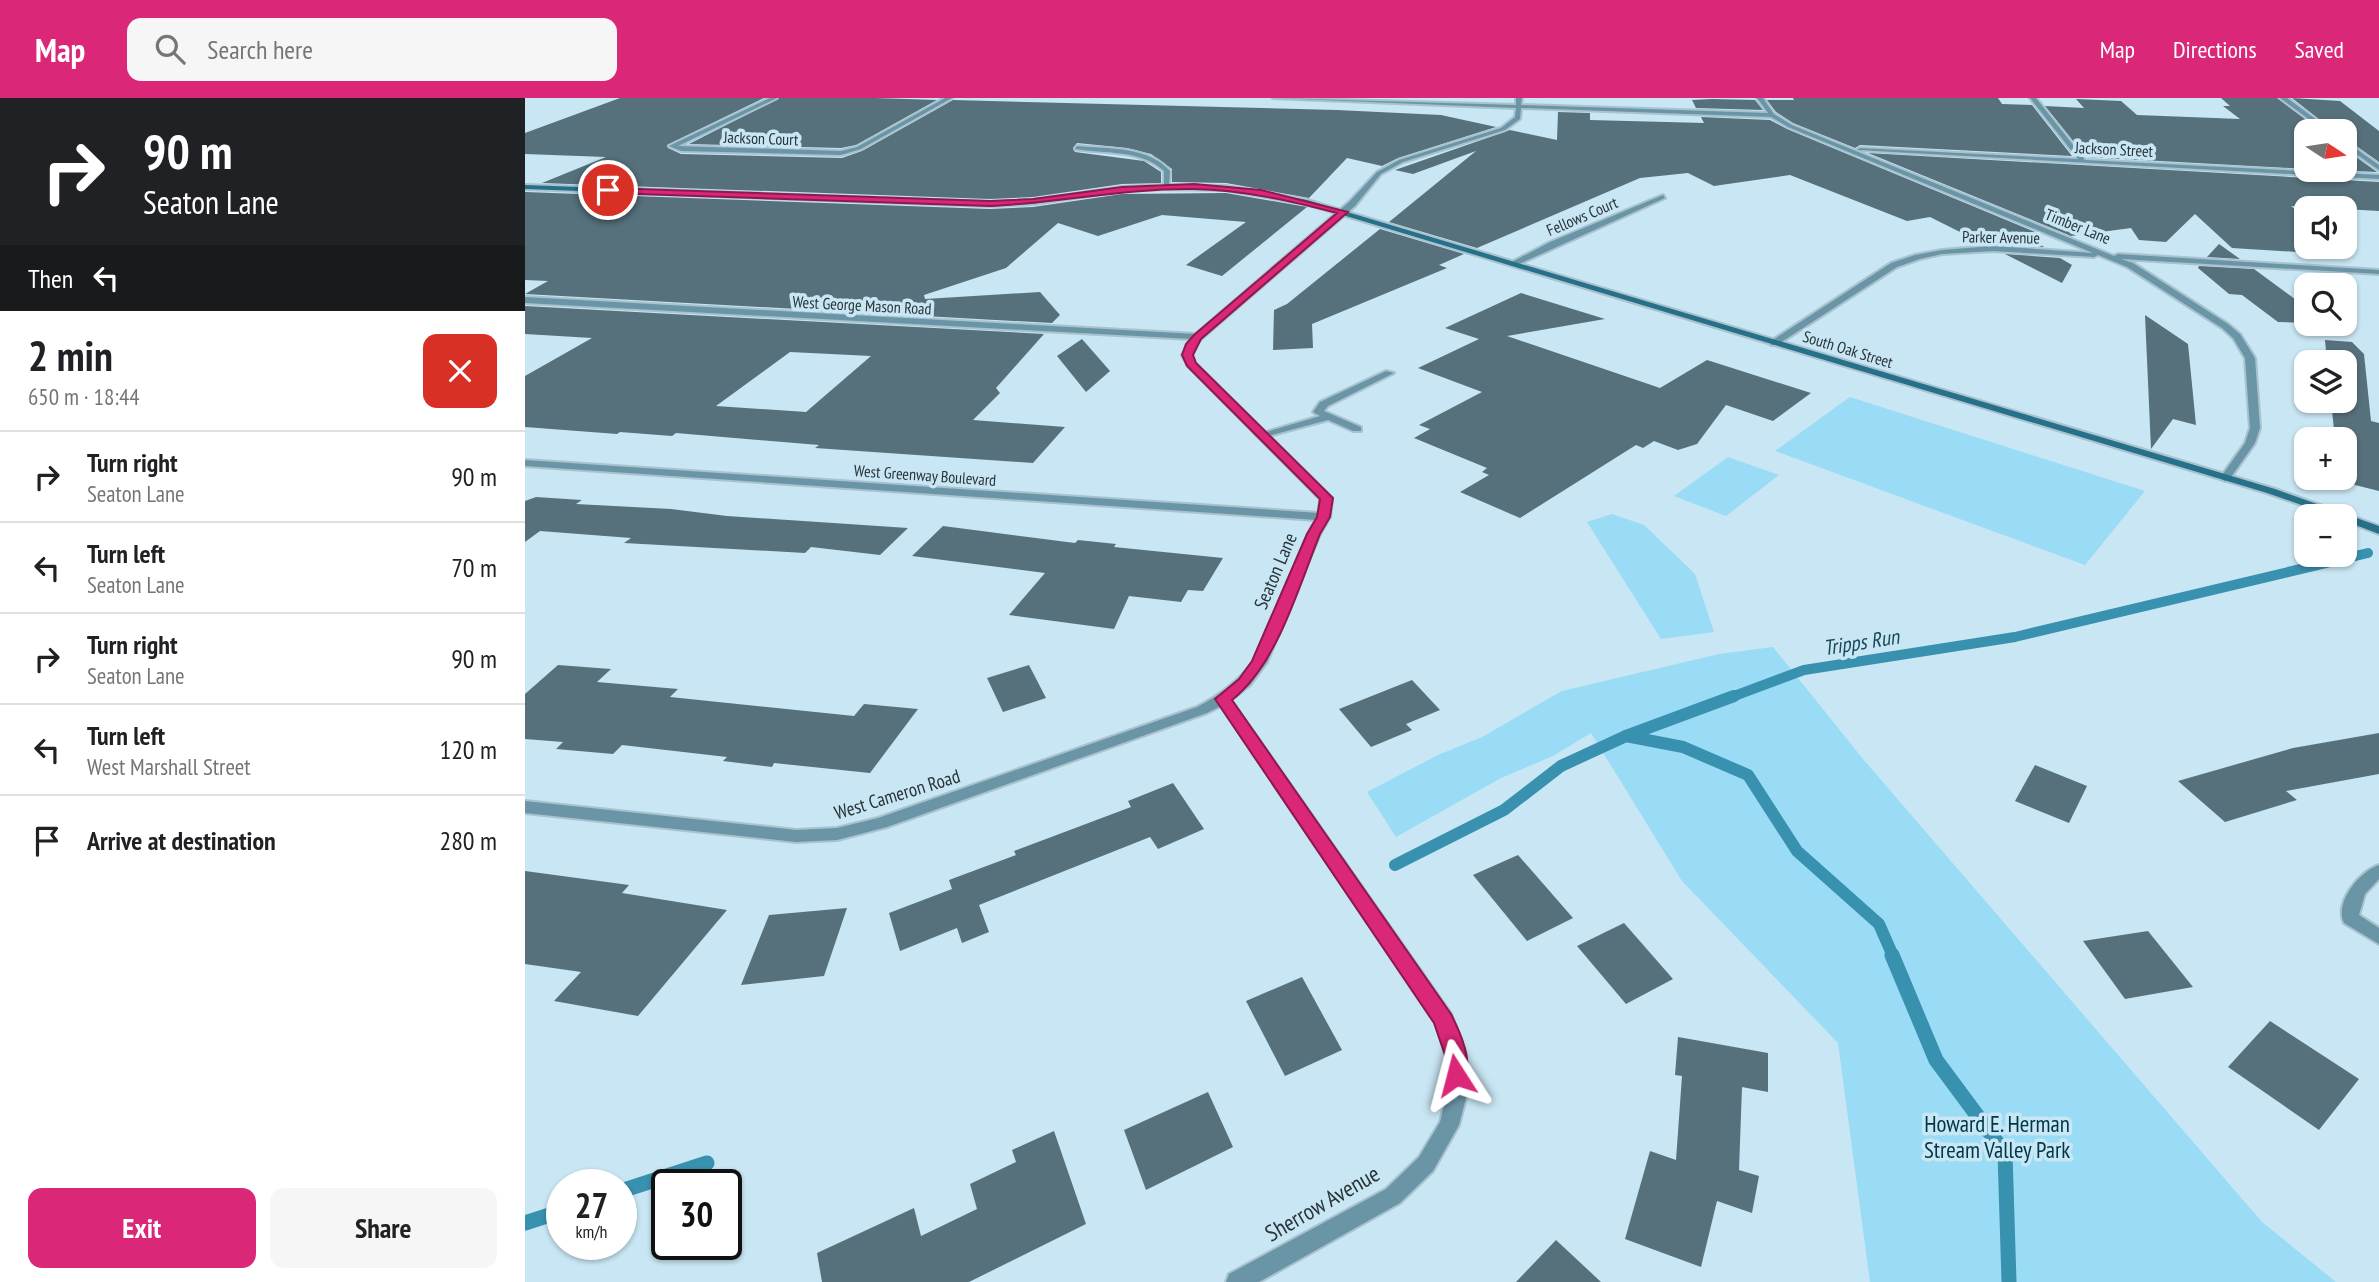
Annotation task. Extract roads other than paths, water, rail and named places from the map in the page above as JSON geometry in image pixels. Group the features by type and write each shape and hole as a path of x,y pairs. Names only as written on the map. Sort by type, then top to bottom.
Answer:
{"street":[{"name":"Jackson Court","path":"774,98 672,146 681,149 841,153 859,148 949,98"},
{"path":"1276,98 1519,103 1772,114"},
{"name":"Timber Lane","path":"1760,98 1772,114 1790,126 2140,270 2225,326 2247,348 2250,358 2255,428 2250,443 2225,478"},
{"path":"2033,98 2083,162"},
{"path":"2284,98 2313,119"},
{"path":"1324,517 1326,498 1191,364 1187,355 1191,344 1343,212 1388,168 1503,129 1518,118 1519,103"},
{"path":"1077,148 1134,155 1156,161 1167,171 1166,187"},
{"name":"Jackson Street","path":"1848,150 2379,177"},
{"path":"2357,152 2379,168"},
{"name":"South Oak Street","path":"525,187 990,204 1033,202 1166,187 1251,191 1343,212 2304,504"},
{"name":"Fellows Court","path":"1514,264 1553,244 1663,197"},
{"name":"Parker Avenue","path":"1774,343 1894,265 1930,254 1978,249 2379,272"},
{"name":"West George Mason Road","path":"525,300 1198,337"},
{"path":"1357,429 1318,412 1325,404 1389,373"},
{"path":"1261,435 1329,418"},
{"name":"West Greenway Boulevard","path":"525,464 1324,517"},
{"name":"Seaton Lane","path":"1223,699 1245,682 1260,662 1314,534 1324,517"},
{"name":"South Oak Street","path":"2357,522 2379,530"},
{"name":"West Cameron Road","path":"525,807 796,836 837,834 907,814 1202,710 1223,699"},
{"name":"Sherrow Avenue","path":"1223,699 1444,1020 1456,1055 1457,1094 1449,1125 1426,1164 1393,1196 1237,1282"},
{"path":"2379,871 2366,879 2352,897 2350,918 2379,937"}],"waterway":[{"name":"Tripps Run","path":"1729,698 1804,670 2015,637 2368,553"},
{"name":"Tripps Run","path":"1626,736 1734,696"},
{"name":"Tripps Run","path":"1395,865 1504,810 1561,766 1626,736"},
{"path":"1626,736 1683,747 1748,775 1797,851 1879,924 1893,956"},
{"path":"1892,955 1936,1060 2005,1153 2009,1282"},
{"name":"Tripps Run","path":"637,1186 707,1163"},
{"name":"Tripps Run","path":"525,1223 546,1216"}],"park label":[{"name":"Howard E. Herman Stream Valley Park","path":"1997,1136"}]}
